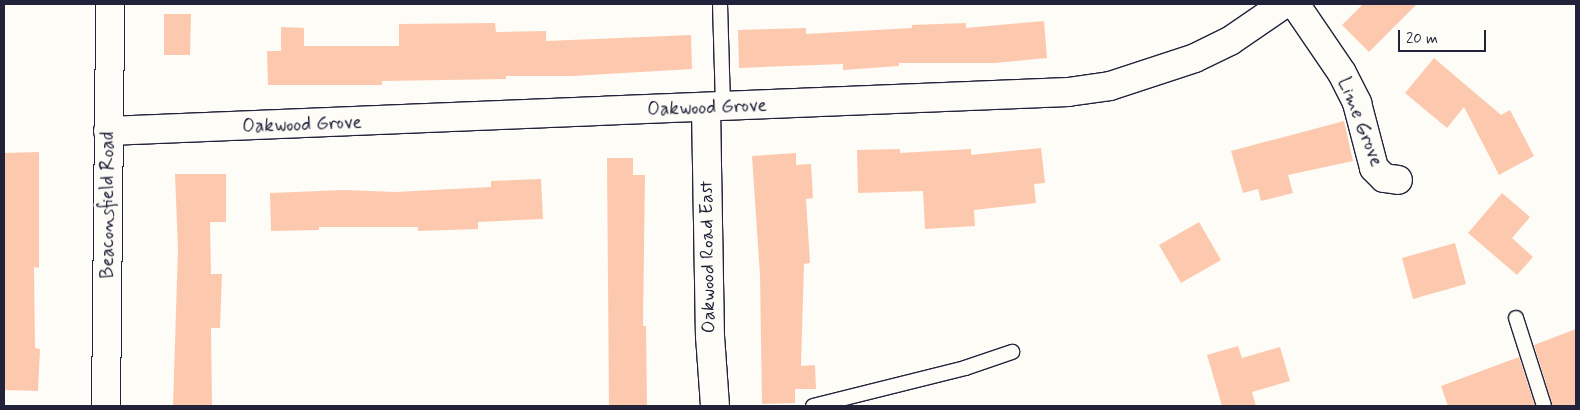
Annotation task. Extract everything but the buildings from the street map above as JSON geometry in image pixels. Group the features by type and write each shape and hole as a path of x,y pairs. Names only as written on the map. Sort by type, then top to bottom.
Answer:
{"street":[{"name":"Beaconsfield Road","path":"106,406 110,4"},
{"name":"Oakwood Grove","path":"108,131 714,108 1068,92 1110,86 1194,58 1230,41 1284,4"},
{"name":"Lime Grove","path":"1296,4 1342,73 1357,102 1374,168 1384,178 1398,180"},
{"name":"Oakwood Road East","path":"714,108 710,336 715,406"}],"lane":[{"path":"714,108 720,4"},
{"path":"1516,318 1544,406"},
{"path":"813,406 964,368 1012,352"}]}
